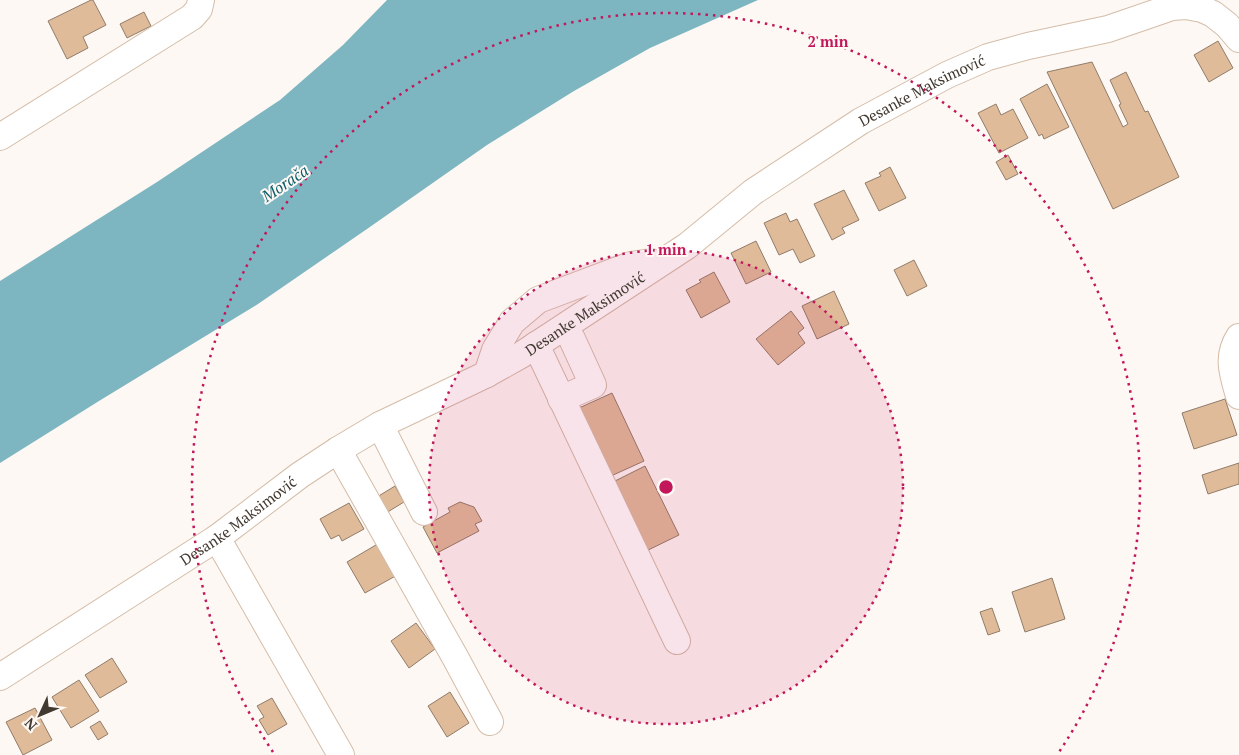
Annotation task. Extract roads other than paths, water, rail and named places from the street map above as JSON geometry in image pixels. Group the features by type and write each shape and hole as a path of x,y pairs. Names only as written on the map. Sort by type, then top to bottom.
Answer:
{"street":[{"path":"0,137 192,17 199,9 202,0"},
{"name":"Desanke Maksimović","path":"0,677 217,538 300,475 338,450 380,426 487,374 536,345 687,246 753,192 861,121 947,75 988,57 1028,46 1108,29 1172,7 1206,4 1213,14 1227,25 1239,40"},
{"path":"487,374 495,350 512,322 538,300 631,265 667,259"},
{"path":"1239,337 1232,354 1232,370 1239,396"},
{"path":"561,399 593,384 572,339"},
{"path":"536,345 677,641"},
{"path":"380,426 424,512"},
{"path":"338,450 490,722"},
{"path":"217,538 342,755"}],"water":[{"name":"Morača","path":"387,0 758,0 650,48 574,91 487,145 258,304 0,463 0,281 157,182 280,100 343,45"}]}
